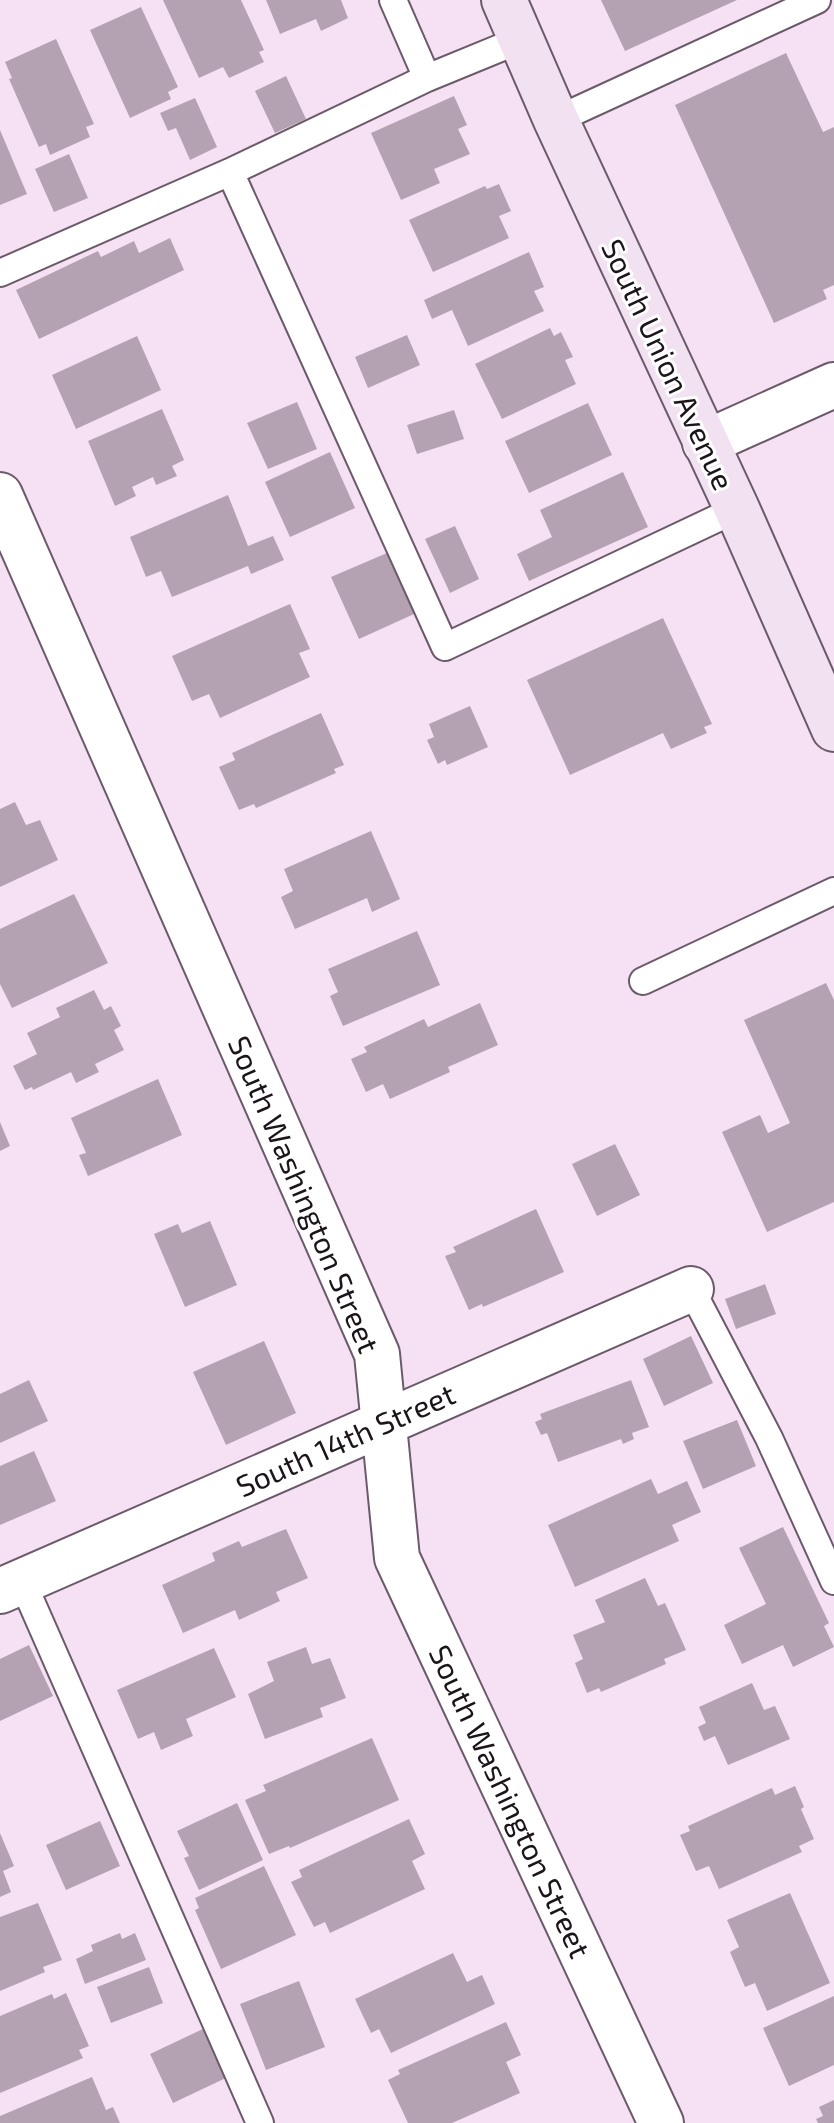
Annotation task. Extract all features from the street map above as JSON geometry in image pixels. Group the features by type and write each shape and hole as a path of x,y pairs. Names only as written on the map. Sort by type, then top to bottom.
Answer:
{"main road":[{"name":"South Union Avenue","path":"504,0 834,729"}],"street":[{"path":"705,443 834,385"},
{"name":"South Washington Street","path":"0,495 377,1354 397,1558 661,2123"},
{"name":"South 14th Street","path":"11,1586 691,1289"}],"lane":[{"path":"393,0 427,78"},
{"path":"556,120 817,0"},
{"path":"0,273 230,172 427,78 522,39"},
{"path":"230,172 445,647 737,509"},
{"path":"643,981 834,891"},
{"path":"691,1289 769,1438 834,1581"},
{"path":"11,1586 260,2123"}],"building":[{"path":"163,0 241,0 264,50 259,52 264,62 229,78 223,67 199,78"},
{"path":"266,0 341,0 348,18 321,31 316,19 280,34"},
{"path":"601,0 737,0 625,51"},
{"path":"141,7 178,87 168,92 171,99 130,118 90,30"},
{"path":"56,39 94,124 86,127 90,137 50,155 46,144 39,147 9,79 12,78 5,62"},
{"path":"786,53 823,132 834,127 834,285 823,290 827,299 774,323 675,105"},
{"path":"286,76 306,119 275,133 255,91"},
{"path":"454,96 467,125 458,129 470,154 434,169 440,183 401,200 371,133"},
{"path":"195,98 217,147 190,160 176,128 168,131 160,113"},
{"path":"0,130 27,194 0,205"},
{"path":"69,154 88,198 54,212 35,169"},
{"path":"499,184 511,211 499,216 509,238 433,272 409,220 485,186 487,189"},
{"path":"170,238 184,270 39,339 16,290 98,251 101,257 134,241 139,253"},
{"path":"529,252 544,287 534,291 544,311 468,346 452,310 432,319 424,300"},
{"path":"550,328 554,336 561,332 573,357 565,360 576,384 502,419 475,364"},
{"path":"407,335 420,365 368,388 355,357"},
{"path":"137,336 161,390 76,429 52,375"},
{"path":"297,402 317,449 268,469 247,423"},
{"path":"588,403 612,455 529,493 505,441"},
{"path":"162,409 184,460 172,466 177,476 156,485 153,477 132,487 136,496 115,506 88,441"},
{"path":"454,410 464,439 417,454 407,425"},
{"path":"330,452 355,508 290,537 265,482"},
{"path":"623,472 648,527 529,581 517,554 552,537 540,510"},
{"path":"228,495 248,546 273,536 284,560 251,574 248,566 172,597 161,571 146,577 130,537"},
{"path":"455,526 479,579 450,593 425,539"},
{"path":"387,553 414,614 359,639 331,577"},
{"path":"290,604 310,649 299,653 310,677 220,718 209,694 192,701 172,656"},
{"path":"663,618 712,724 704,727 707,733 671,749 663,733 570,775 527,680"},
{"path":"470,706 488,747 447,765 445,760 438,764 427,740 434,737 429,724"},
{"path":"321,713 344,765 334,769 336,773 256,808 254,804 239,810 219,767 235,760 232,753"},
{"path":"15,802 26,825 40,820 58,860 0,887 0,809"},
{"path":"371,831 400,899 372,912 367,898 295,929 281,897 293,891 284,869"},
{"path":"74,894 108,963 12,1008 0,984 0,929"},
{"path":"417,931 440,985 343,1026 330,996 338,992 328,969"},
{"path":"826,983 834,1000 834,1202 767,1232 722,1132 760,1115 768,1133 790,1123 744,1020"},
{"path":"94,990 104,1010 111,1006 121,1026 114,1030 124,1050 95,1064 99,1072 76,1083 71,1072 33,1090 32,1087 25,1090 13,1066 37,1054 27,1033 60,1017 56,1008"},
{"path":"480,1003 498,1045 448,1067 450,1072 390,1099 383,1084 366,1092 351,1059 367,1052 364,1047 424,1019 428,1027"},
{"path":"158,1079 182,1135 88,1176 79,1155 86,1153 71,1118"},
{"path":"0,1122 10,1146 0,1151"},
{"path":"615,1144 640,1195 597,1216 572,1164"},
{"path":"536,1209 564,1272 483,1307 482,1304 469,1310 445,1256 456,1252 453,1247"},
{"path":"210,1221 237,1285 185,1307 154,1234 178,1224 182,1233"},
{"path":"765,1284 776,1314 736,1329 725,1299"},
{"path":"691,1336 713,1383 664,1406 643,1359"},
{"path":"264,1341 296,1413 226,1445 193,1372"},
{"path":"29,1380 48,1421 0,1443 0,1394"},
{"path":"631,1380 649,1427 632,1433 634,1439 623,1444 621,1439 558,1462 547,1433 541,1435 535,1422 542,1419 540,1414"},
{"path":"737,1420 756,1466 703,1489 683,1441"},
{"path":"34,1451 56,1501 0,1525 0,1466"},
{"path":"651,1479 658,1494 687,1481 701,1512 672,1525 679,1541 575,1587 548,1525"},
{"path":"783,1527 829,1623 824,1626 834,1647 793,1667 783,1645 742,1664 724,1625 766,1604 739,1548"},
{"path":"286,1529 308,1578 276,1592 280,1601 239,1620 235,1610 183,1633 162,1585 215,1561 212,1553 239,1541 242,1547"},
{"path":"645,1578 658,1606 665,1603 686,1650 664,1659 666,1664 601,1692 599,1688 587,1693 575,1663 583,1659 573,1635 605,1622 595,1600"},
{"path":"29,1645 53,1696 0,1721 0,1659"},
{"path":"306,1647 312,1664 330,1658 346,1698 320,1708 323,1717 265,1739 248,1694 274,1681 267,1662"},
{"path":"214,1648 236,1697 186,1719 193,1736 161,1750 154,1732 138,1739 117,1690"},
{"path":"752,1683 764,1710 775,1706 790,1739 728,1765 715,1736 704,1741 698,1727 706,1723 699,1707"},
{"path":"372,1738 399,1800 290,1848 269,1854 245,1800 266,1791 263,1785"},
{"path":"795,1786 814,1839 799,1846 802,1852 719,1889 709,1866 696,1871 680,1835 690,1831 688,1826 772,1788 775,1795"},
{"path":"237,1803 263,1860 199,1890 184,1858 189,1856 177,1831"},
{"path":"409,1819 425,1854 412,1861 425,1889 330,1933 325,1922 314,1927 291,1882 302,1877 299,1870"},
{"path":"100,1821 120,1866 66,1890 46,1845"},
{"path":"0,1833 14,1866 3,1871 11,1892 0,1897"},
{"path":"264,1866 296,1935 221,1969 195,1910 199,1908 195,1898"},
{"path":"790,1893 830,1983 767,2011 755,1983 745,1987 730,1952 739,1947 727,1920"},
{"path":"38,1903 62,1960 43,1967 45,1972 0,1991 0,1917"},
{"path":"120,1933 122,1939 135,1933 146,1960 85,1984 76,1959 93,1951 91,1945"},
{"path":"453,1953 467,1982 482,1975 495,2004 391,2053 379,2029 371,2033 355,1999"},
{"path":"149,1967 163,2003 111,2023 97,1987"},
{"path":"299,1981 325,2047 266,2070 240,2004"},
{"path":"66,1993 89,2046 79,2050 83,2058 0,2093 0,2016 52,1994 54,1999"},
{"path":"834,1996 834,2065 789,2086 763,2028"},
{"path":"506,2022 521,2055 506,2062 520,2093 452,2123 408,2123 388,2080 400,2074 398,2070"},
{"path":"205,2028 228,2077 173,2103 150,2054"},
{"path":"92,2077 106,2110 113,2107 120,2123 0,2123 0,2116"},
{"path":"834,2100 834,2123 818,2123 816,2119 823,2116 819,2107"}]}
